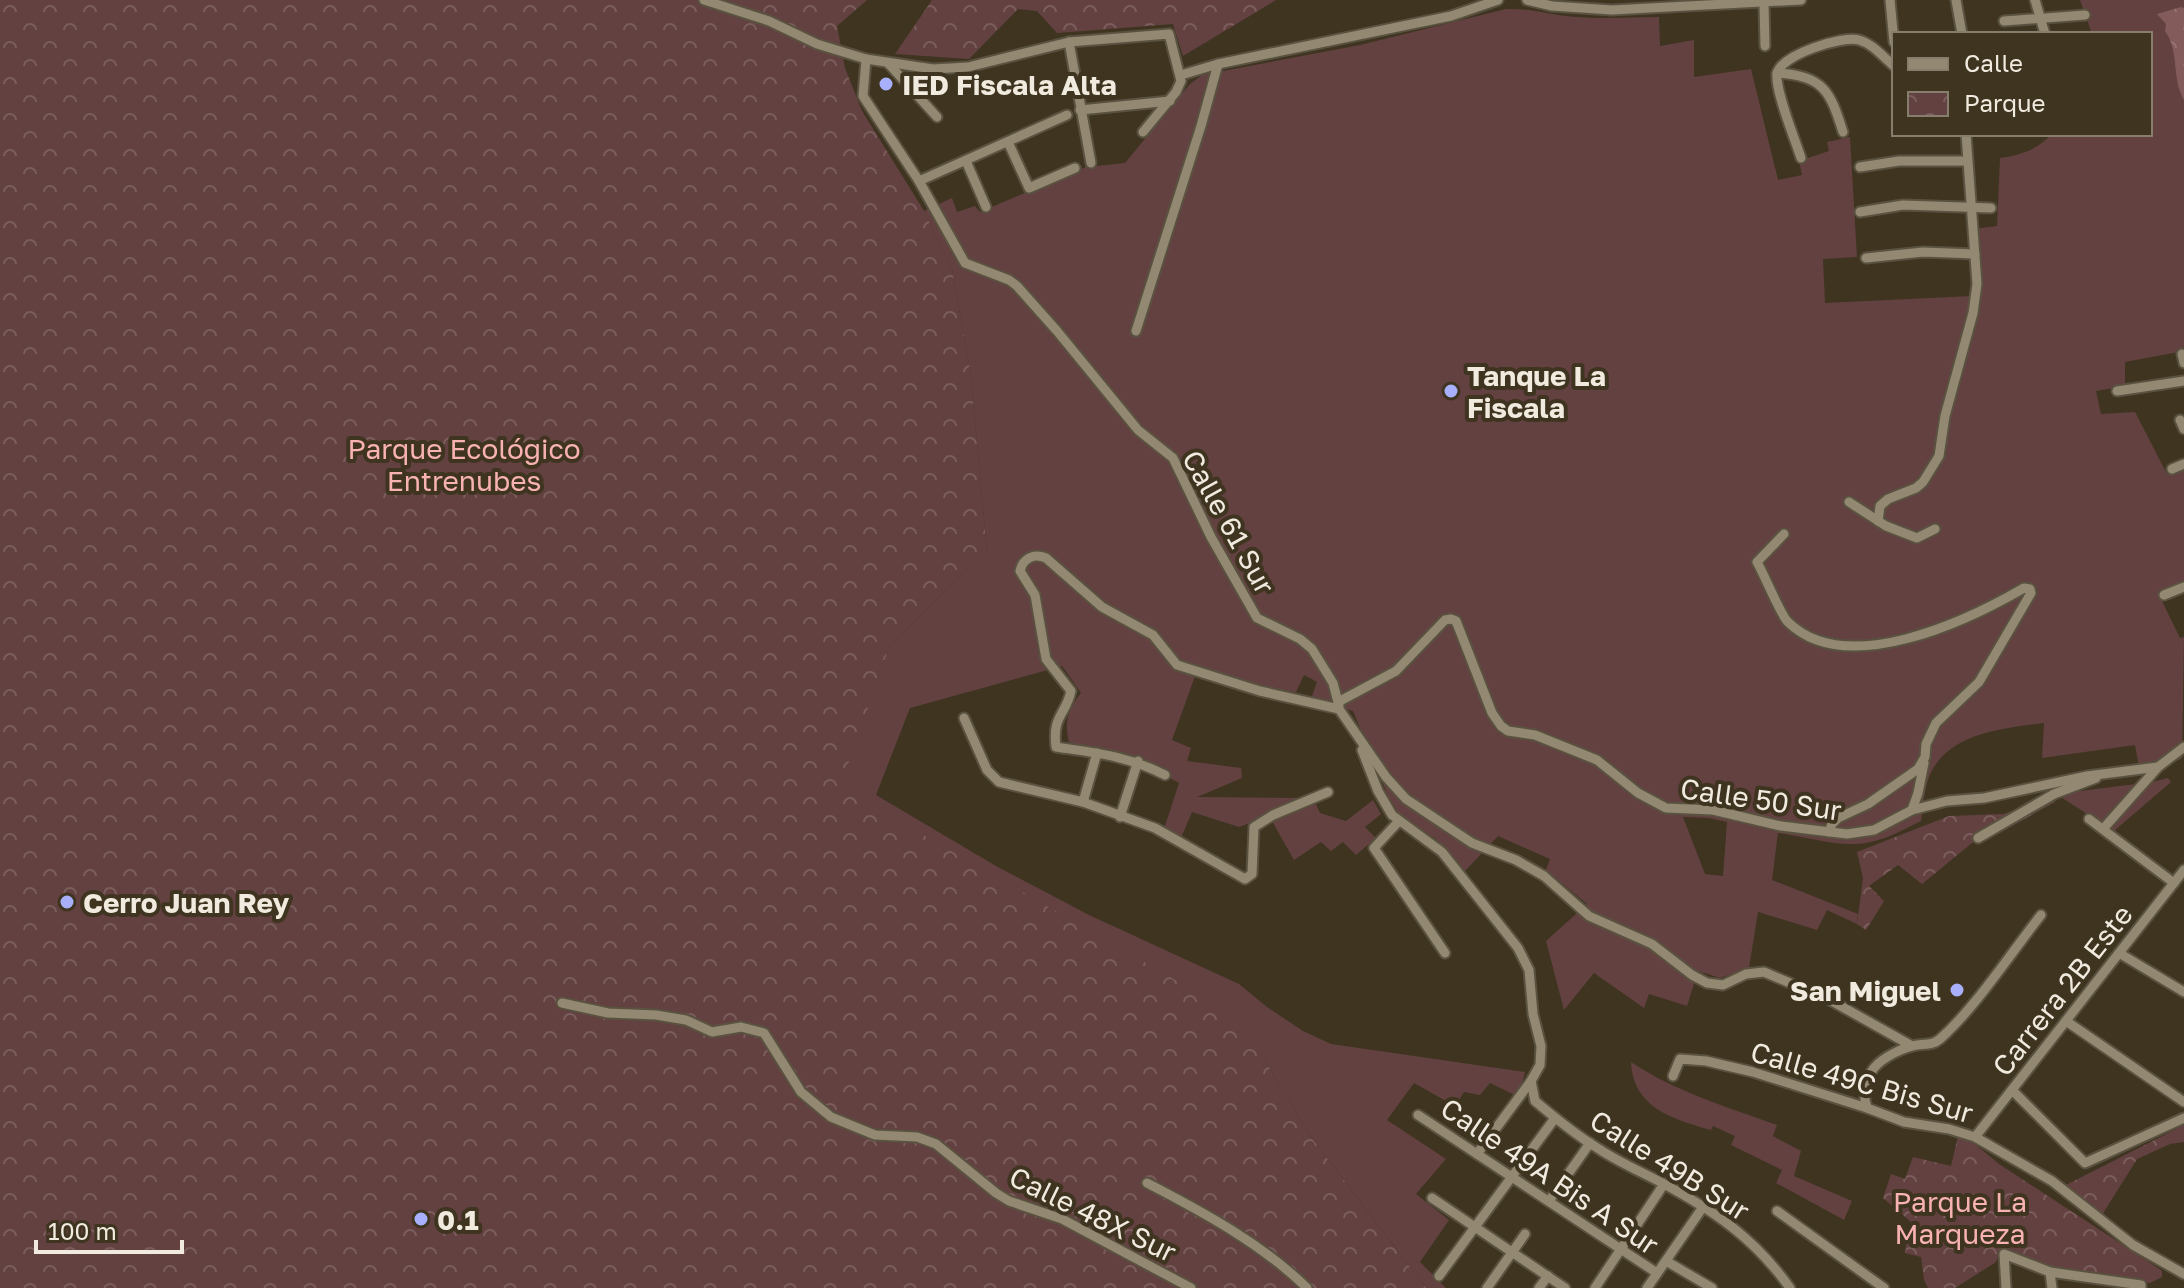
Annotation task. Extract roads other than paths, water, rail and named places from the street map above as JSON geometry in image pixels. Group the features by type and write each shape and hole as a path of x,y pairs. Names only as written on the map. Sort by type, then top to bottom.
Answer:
{"street":[{"path":"704,0 769,21 817,44 866,59 956,69 1069,42 1169,34 1181,75 1173,96 1143,132"},
{"path":"1181,75 1218,64 1451,16 1498,0"},
{"path":"1527,0 1552,6 1612,10 1801,0"},
{"path":"1890,0 1893,32"},
{"path":"1956,0 1962,32"},
{"path":"2035,0 2044,32"},
{"path":"1764,4 1765,46"},
{"path":"2004,21 2085,15"},
{"path":"1780,69 1814,48 1846,38 1865,42 1892,64"},
{"path":"1069,42 1091,163"},
{"path":"866,59 863,96 919,181 1067,115"},
{"path":"888,63 937,117"},
{"path":"1136,331 1218,64"},
{"path":"1780,69 1825,87 1833,98 1843,132"},
{"path":"1780,69 1779,87 1801,158"},
{"path":"1080,110 1173,96"},
{"path":"1878,521 1880,506 1888,499 1916,488 1939,456 1945,416 1973,313 1977,284 1966,136"},
{"path":"1008,142 1029,188 1075,168"},
{"path":"966,161 986,207"},
{"path":"1860,167 1899,161 1966,161"},
{"name":"Calle 61 Sur","path":"919,181 965,263 1017,286 1138,430 1173,458 1211,537 1257,618 1307,644 1327,671 1339,705 1357,736"},
{"path":"1860,212 1903,205 1991,208"},
{"path":"1866,258 1923,252 1975,254"},
{"path":"2117,391 2184,381"},
{"path":"2172,469 2184,464"},
{"path":"1849,502 1878,521 1917,538 1935,529"},
{"path":"1784,534 1761,556 1758,563 1787,622 1804,633 1832,644 1851,647 1902,639 1961,620 1986,610 2024,588 2030,589 2030,599 2005,635 1985,673 1972,691 1950,707 1936,723 1926,744 1912,810"},
{"path":"1165,775 1138,761 1056,747 1058,716 1071,691 1046,659 1035,595 1021,575 1023,563 1032,556 1046,558 1102,607 1153,635 1177,665 1260,691 1339,705"},
{"path":"2164,595 2184,587"},
{"name":"Calle 50 Sur","path":"1339,705 1396,671 1445,620 1454,620 1492,713 1508,731 1535,735 1597,760 1638,793 1660,806 1713,810 1781,826 1847,834 1866,832"},
{"path":"964,718 987,770 999,782 1083,802 1167,835 1247,880 1251,877 1254,827 1273,815 1328,792"},
{"path":"1357,736 1386,807 1399,821 1442,852 1518,948 1529,970 1533,1014 1542,1057 1531,1081 1477,1154"},
{"path":"1357,736 1386,777 1406,799 1426,814 1472,843 1516,860 1544,876 1589,916 1652,944 1692,975 1707,983 1723,985 1746,974 1764,972 1830,1000 1912,1046"},
{"path":"2103,829 2158,767 2184,747"},
{"path":"1083,802 1097,753"},
{"path":"1829,832 1838,818 1868,804 1918,769 1925,757"},
{"path":"1120,817 1138,761"},
{"path":"1857,844 1866,832 1912,810 1947,801 1999,795 2087,776 2158,767"},
{"path":"1978,838 2054,794 2103,775"},
{"path":"2089,819 2174,883"},
{"path":"1399,821 1374,848 1445,953"},
{"name":"Carrera 2B Este","path":"1975,1137 2184,870"},
{"path":"1867,1108 1864,1092 1875,1066 1912,1046 1935,1043 2041,915"},
{"path":"2119,953 2184,992"},
{"name":"Calle 48X Sur","path":"562,1003 608,1013 686,1020 712,1032 741,1027 764,1033 801,1092 831,1117 875,1135 917,1137 936,1144 1009,1201 1062,1219 1191,1288"},
{"path":"2066,1021 2184,1102"},
{"name":"Calle 49C Bis Sur","path":"1673,1076 1680,1059 1706,1061 1753,1072 1904,1122 1949,1129 1975,1137 2052,1181 2121,1237 2184,1274"},
{"name":"Calle 49B Sur","path":"1531,1081 1535,1101 1555,1118 1590,1143 1703,1207 1759,1248 1790,1288"},
{"path":"2012,1090 2085,1163 2184,1118"},
{"name":"Calle 49A Bis A Sur","path":"1418,1115 1657,1273"},
{"path":"1439,1276 1555,1118"},
{"path":"1549,1201 1590,1143"},
{"path":"1147,1183 1189,1204 1269,1256 1307,1288"},
{"path":"1595,1288 1664,1184"},
{"path":"1432,1198 1565,1288"},
{"path":"1647,1288 1703,1207"},
{"path":"1777,1211 1884,1288"},
{"path":"1487,1288 1525,1234"},
{"path":"2006,1288 2004,1254 2050,1272 2096,1284 2141,1286"},
{"path":"1666,1261 1705,1286"},
{"path":"2050,1272 2052,1288"},
{"path":"1539,1288 1548,1276"}],"place":[{"name":"IED Fiscala Alta","path":"886,84"},
{"name":"Tanque La Fiscala","path":"1451,391"},
{"name":"Cerro Juan Rey","path":"67,902"},
{"name":"San Miguel","path":"1957,990"},
{"name":"0.1","path":"421,1219"}],"park label":[{"name":"Parque Ecológico Entrenubes","path":"464,464"},
{"name":"Parque La Marqueza","path":"1960,1217"}]}
